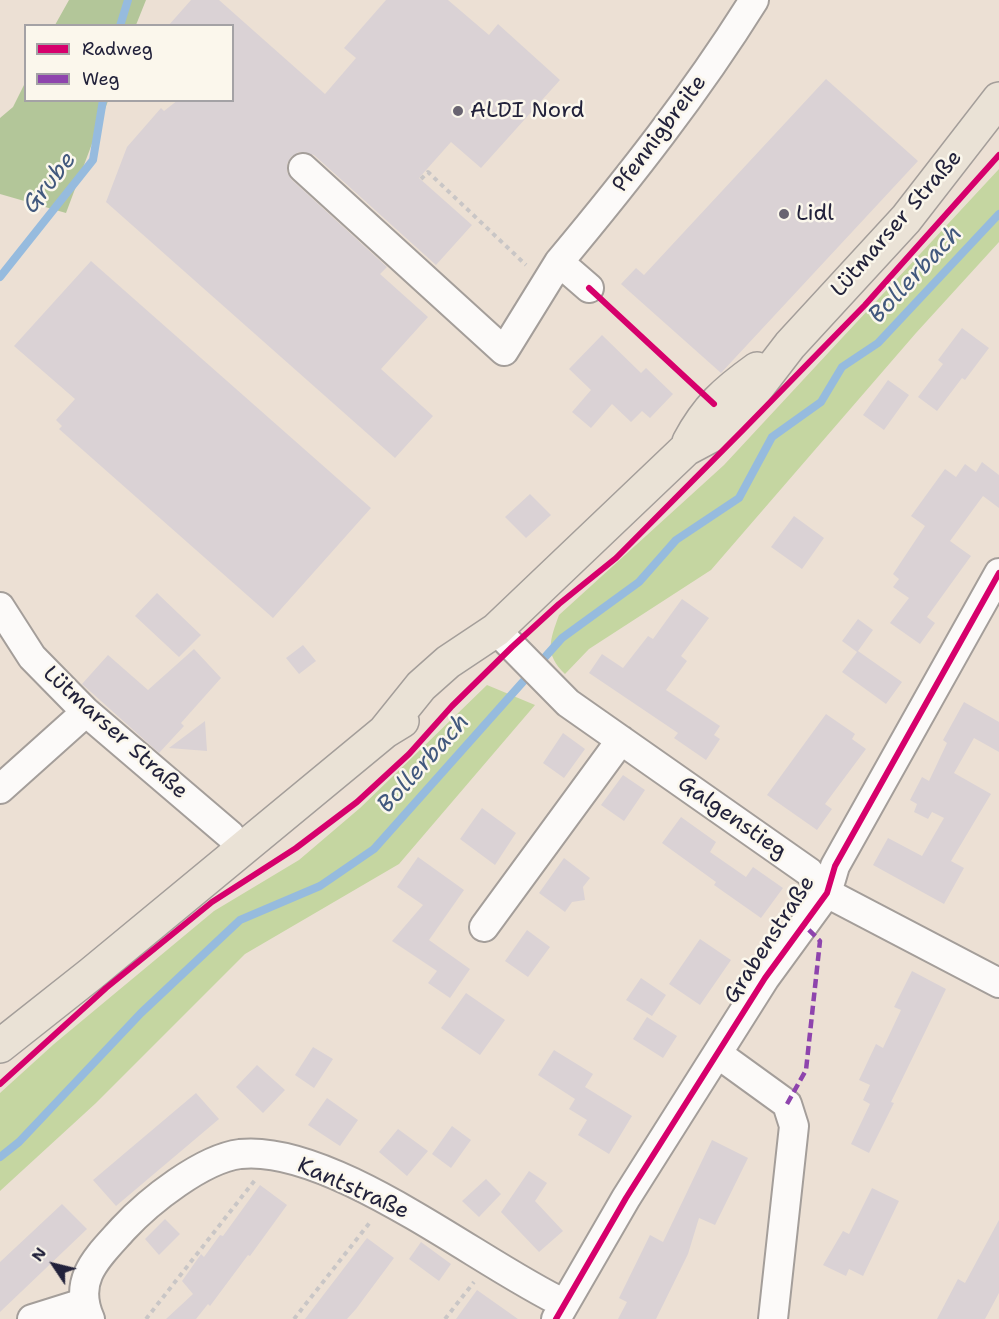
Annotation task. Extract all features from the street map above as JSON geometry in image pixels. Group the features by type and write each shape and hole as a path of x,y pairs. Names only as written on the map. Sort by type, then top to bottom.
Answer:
{"main road":[{"name":"Lütmarser Straße","path":"0,1046 384,732 435,702 505,640 686,448 702,417 725,392 790,345 906,219 999,99"}],"street":[{"name":"Pfennigbreite","path":"303,168 504,351 553,273 689,98 754,0"},
{"path":"553,273 589,288"},
{"name":"Grabenstraße","path":"560,1311 765,978 827,893 836,866 999,573"},
{"name":"Lütmarser Straße","path":"0,607 32,657 86,712 230,835 241,850"},
{"name":"Galgenstieg","path":"505,640 568,703 809,872 827,893 999,983"},
{"path":"0,789 86,712"},
{"path":"484,927 621,740"},
{"path":"718,1054 787,1104 794,1126 773,1319"},
{"name":"Kantstraße","path":"32,1319 86,1311 90,1266 127,1225 169,1190 214,1161 241,1154 274,1156 309,1165 387,1202 492,1261 560,1311"}],"path":[{"path":"421,179 428,172 553,273"},
{"path":"146,1319 274,1156"},
{"path":"294,1319 387,1202"},
{"path":"445,1319 492,1261"}],"green space":[{"path":"69,0 146,0 136,24 56,24"},
{"path":"24,85 24,102 108,102 66,213 0,194 0,118 13,107"},
{"path":"999,169 999,242 916,333 711,570 589,649 565,674 554,660 551,646 559,615 724,465"},
{"path":"487,685 535,705 399,864 245,954 96,1103 0,1191 0,1093 54,1044 214,911 299,860 360,808"}],"building":[{"path":"191,0 219,0 325,94 356,58 344,48 386,0 448,0 489,35 498,24 560,80 481,168 451,142 419,178 472,225 436,265 314,155 299,152 291,157 287,164 287,172 292,180 387,267 380,274 428,317 381,369 433,416 395,458 106,202 127,147 161,108 164,111 175,102 234,102 234,24 170,24"},
{"name":"Lidl","path":"826,79 918,161 721,373 621,284 636,268 644,275"},
{"path":"91,261 371,508 273,618 59,429 62,426 56,420 75,399 14,346"},
{"path":"962,328 989,348 965,380 962,378 937,411 918,397 943,364 938,360"},
{"path":"602,335 641,373 646,368 673,394 650,418 642,411 631,422 612,404 591,428 572,412 591,390 569,369"},
{"path":"888,380 909,395 884,430 863,415"},
{"path":"982,462 999,475 999,508 983,496 950,541 971,556 927,617 935,623 920,644 890,623 909,598 893,587 899,579 893,574 925,526 911,516 945,469 956,477 965,464 976,472"},
{"path":"530,494 551,515 526,538 505,517"},
{"path":"794,516 824,538 802,569 771,547"},
{"path":"157,593 201,635 179,657 135,616"},
{"path":"682,599 709,618 681,656 687,661 666,690 720,726 714,735 720,739 706,760 674,738 678,733 589,673 602,654 623,668 648,636 653,639"},
{"path":"858,619 873,630 858,651 902,682 886,704 842,672 857,652 842,641"},
{"path":"303,645 316,661 299,674 286,658"},
{"path":"194,649 221,678 181,723 184,726 159,753 82,684 108,655 148,690"},
{"path":"964,702 999,722 999,752 974,738 954,773 991,794 951,861 964,868 944,904 873,865 888,838 922,856 944,818 932,812 928,819 914,812 917,804 910,800 922,777 929,781 947,743 943,740"},
{"path":"826,714 855,734 852,739 866,749 825,804 832,809 817,830 767,795"},
{"path":"205,721 207,751 169,748"},
{"path":"563,733 585,749 564,778 543,763"},
{"path":"623,775 645,790 624,821 601,805"},
{"path":"482,808 516,833 495,865 460,839"},
{"path":"681,817 716,842 710,852 746,877 753,867 783,888 761,918 714,885 716,882 662,843"},
{"path":"418,857 464,890 429,940 470,969 450,998 428,983 437,971 392,941 423,905 397,887"},
{"path":"564,858 590,878 583,887 585,900 572,902 565,912 539,893"},
{"path":"527,930 550,947 528,977 505,961"},
{"path":"700,939 731,960 700,1005 669,984"},
{"path":"912,971 946,989 869,1153 851,1144 870,1104 863,1100 870,1085 859,1080 876,1044 883,1048 901,1010 894,1007"},
{"path":"641,978 666,995 652,1016 626,1000"},
{"path":"466,993 505,1020 480,1055 441,1028"},
{"path":"647,1017 677,1036 663,1058 633,1039"},
{"path":"313,1047 333,1059 314,1088 295,1075"},
{"path":"554,1050 593,1074 585,1087 632,1116 609,1154 578,1135 587,1120 569,1109 575,1099 538,1075"},
{"path":"257,1065 285,1090 263,1113 236,1087"},
{"path":"196,1093 219,1119 116,1206 93,1180"},
{"path":"327,1098 358,1120 340,1146 308,1125"},
{"path":"452,1126 471,1140 451,1168 432,1154"},
{"path":"398,1129 428,1151 407,1176 379,1152"},
{"path":"712,1140 748,1158 715,1225 699,1218 688,1254 656,1319 618,1319 627,1302 619,1298 650,1235 663,1242"},
{"path":"529,1171 547,1183 535,1201 563,1231 539,1252 501,1212"},
{"path":"486,1179 501,1194 479,1217 462,1201"},
{"path":"260,1185 287,1205 210,1306 208,1304 196,1319 166,1319 193,1294 182,1281 201,1254 204,1257 220,1235 223,1236"},
{"path":"872,1188 899,1201 863,1276 849,1269 846,1276 823,1265 843,1231 849,1234"},
{"path":"62,1204 87,1229 0,1312 0,1262"},
{"path":"165,1219 180,1234 159,1255 145,1239"},
{"path":"999,1220 999,1293 985,1319 937,1319 958,1279 965,1283"},
{"path":"367,1238 394,1258 356,1309 347,1319 305,1319"},
{"path":"421,1242 451,1264 439,1281 409,1259"},
{"path":"477,1290 518,1319 456,1319"}],"waterway":[{"name":"Grube","path":"121,24 128,0"},
{"name":"Grube","path":"0,277 93,160 103,102"},
{"name":"Bollerbach","path":"0,1157 19,1142 141,1013 240,920 320,886 374,849 562,638 639,582 676,540 739,498 772,437 821,402 842,367 878,343 999,214"}],"marked path":[{"path":"787,1104 806,1070 820,941 804,925"}],"cycle path":[{"path":"0,1084 106,988 212,902 296,848 357,802 409,754 452,706 512,647 559,604 616,558 742,431 865,305 999,155"},
{"path":"589,288 714,404"},
{"path":"556,1319 626,1198 765,978 827,893 835,866 999,573"}],"place":[{"name":"ALDI Nord","path":"458,111"},
{"name":"Lidl","path":"784,214"}]}
